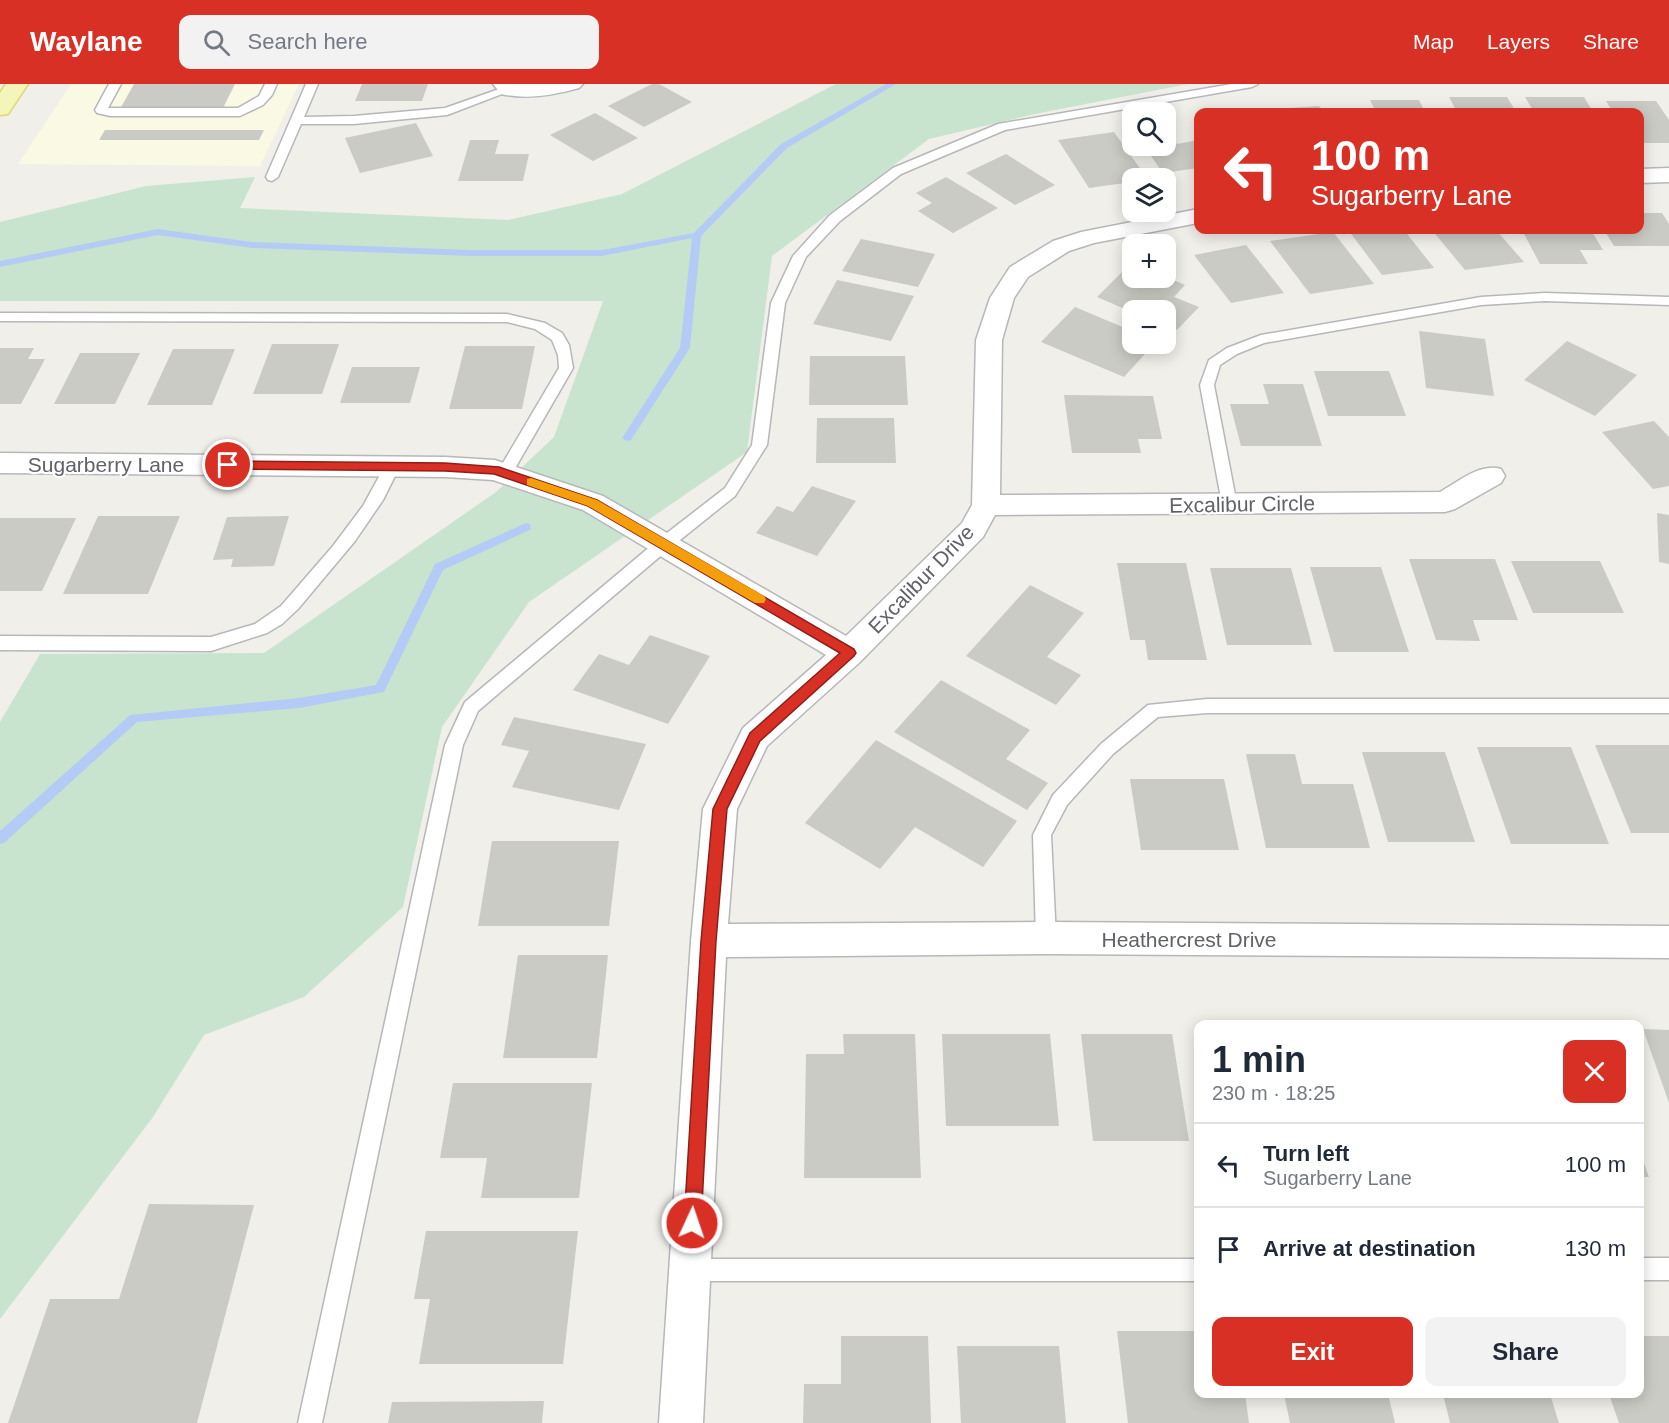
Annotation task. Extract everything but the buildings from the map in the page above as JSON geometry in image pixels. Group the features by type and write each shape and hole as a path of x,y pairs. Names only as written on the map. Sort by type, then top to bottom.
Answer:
{"main road":[{"path":"0,109 17,84"}],"street":[{"path":"513,88 572,84"},
{"path":"1644,176 1669,176"},
{"name":"Excalibur Drive","path":"681,1423 709,941 720,809 754,737 849,653 972,530 986,505 989,339 1002,298 1019,272 1061,246 1089,237 1194,217"},
{"name":"Sugarberry Lane","path":"0,463 392,466 495,470 593,503 849,653"},
{"name":"Excalibur Circle","path":"986,505 1445,502 1491,476"},
{"name":"Heathercrest Drive","path":"709,941 1046,938 1669,942"}],"lane":[{"path":"115,84 101,110 110,112 240,112 256,106 268,94 271,84"},
{"path":"272,177 312,84"},
{"path":"310,1423 453,745 471,707 664,544 730,492 759,445 778,303 800,256 835,218 897,171 1002,127 1252,84"},
{"path":"296,121 354,120 447,111 513,88"},
{"path":"1229,504 1207,386 1214,363 1232,351 1261,339 1481,301 1545,297 1667,305"},
{"path":"0,317 507,318 532,323 561,340 567,354 566,368 505,473"},
{"path":"0,643 211,644 240,637 274,621 349,540 382,489 392,466"},
{"path":"1046,938 1042,835 1060,800 1107,748 1154,710 1207,706 1669,706"},
{"path":"1644,1269 1669,1269"},
{"path":"689,1270 1194,1270"}],"shaded area":[{"path":"71,84 299,84 260,166 18,164"},
{"path":"836,84 1188,84 1035,114 929,139 772,256 747,452 529,602 442,727 403,907 304,997 204,1035 153,1117 0,1319 0,722 40,654 264,653 496,492 554,437 603,301 0,301 0,222 146,186 255,177 240,208 508,220 622,194"}],"waterway":[{"path":"697,235 784,146 892,84"},
{"path":"0,264 158,232 252,245 471,253 602,253 697,235"},
{"path":"627,438 685,348 697,235"},
{"path":"0,839 134,718 299,703 380,689 439,567 526,527"}],"slow traffic":[{"path":"531,482 593,503 760,599"}],"route":[{"path":"228,465 445,467 495,470 593,503 740,587 849,653 754,737 720,809 709,941 692,1223"}]}
